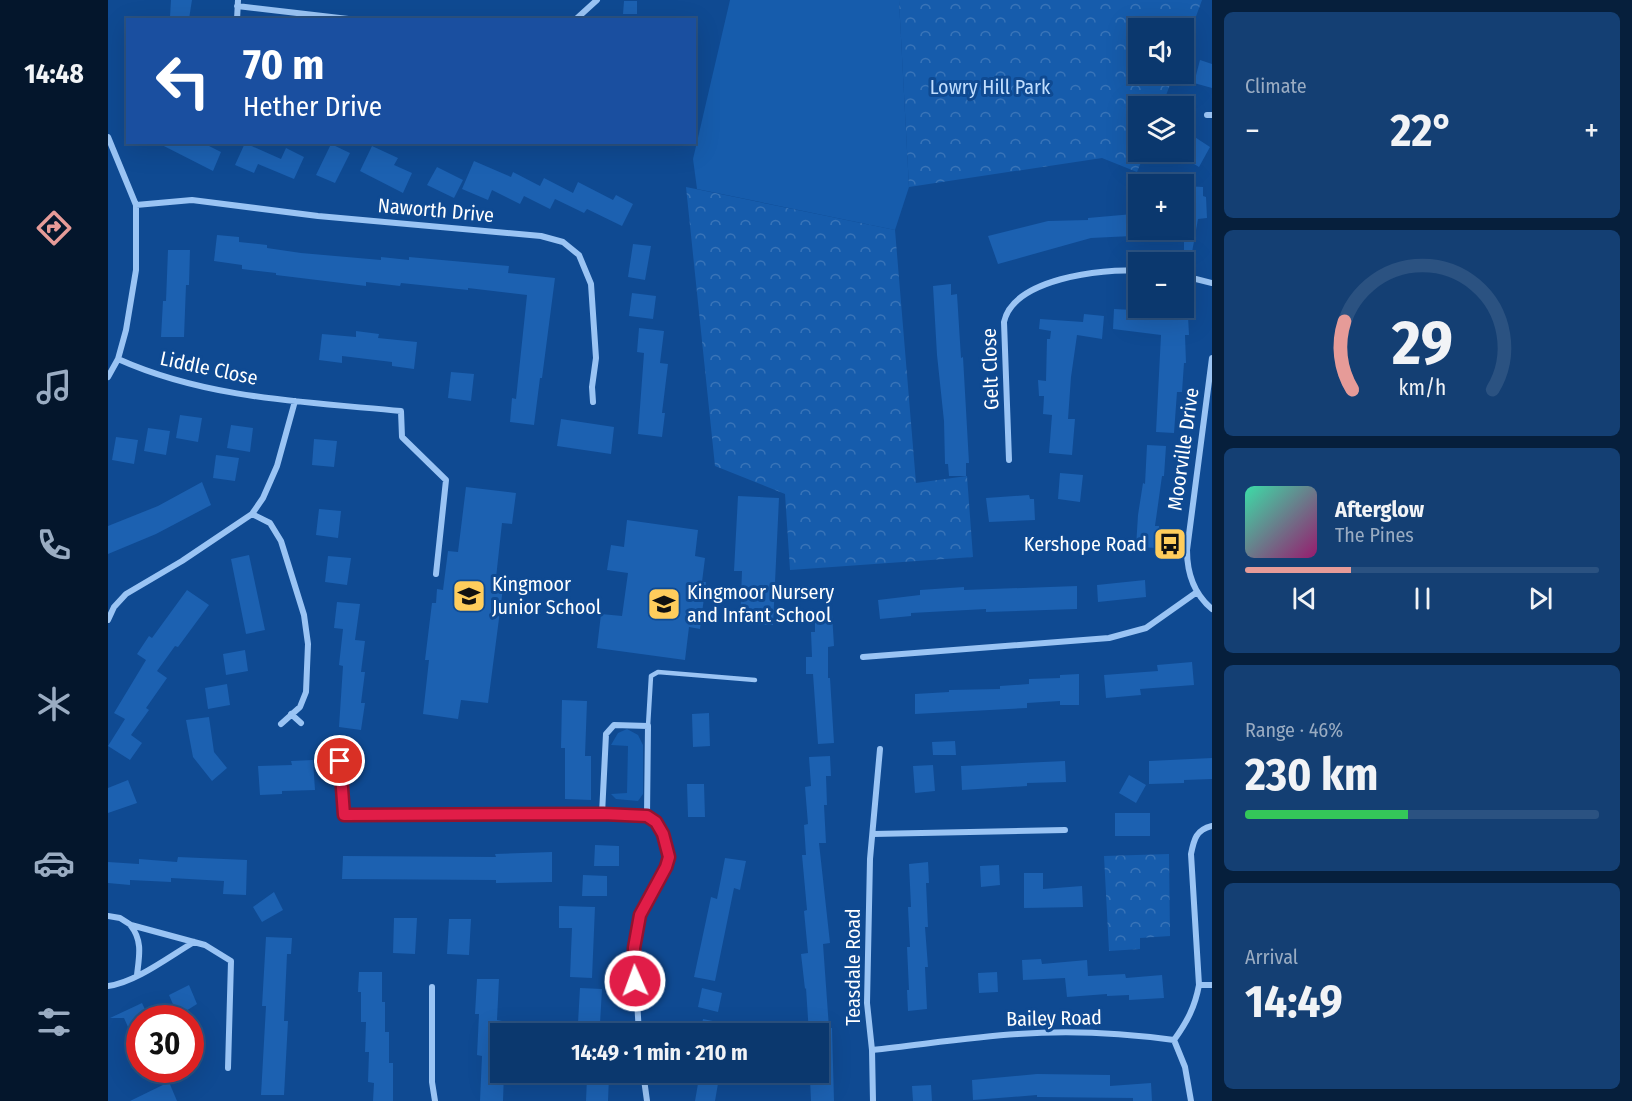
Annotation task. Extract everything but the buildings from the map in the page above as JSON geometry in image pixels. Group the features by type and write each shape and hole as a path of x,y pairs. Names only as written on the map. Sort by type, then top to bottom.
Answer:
{"street":[{"path":"577,18 597,0"},
{"path":"237,18 238,3 343,18"},
{"path":"108,137 136,205 136,270 126,330 118,360 108,377"},
{"name":"Naworth Drive","path":"136,205 192,200 318,216 541,236 564,242 579,255 591,284 596,358 592,387 593,402"},
{"name":"Gelt Close","path":"1008,460 1004,322 1010,306 1020,297 1048,284 1101,271 1128,270"},
{"path":"1194,278 1212,282"},
{"name":"Moorville Drive","path":"1212,358 1187,550 1190,576 1197,592 1212,609"},
{"name":"Liddle Close","path":"118,360 146,372 214,391 401,411 402,437 446,480 436,574"},
{"path":"108,620 114,607 126,594 182,561 252,514 263,498 277,466 295,401"},
{"path":"252,514 270,523 281,541 304,615 308,644 306,692 300,706 281,724"},
{"path":"863,657 1109,639 1146,628 1197,592"},
{"path":"291,714 301,723"},
{"path":"603,814 608,769 606,734 614,725 648,726 647,816"},
{"name":"Teasdale Road","path":"873,1101 872,1050 867,1003 870,858 880,749"},
{"path":"340,761 344,815 603,814 647,816 656,822 663,834 669,857 640,915 634,948 638,1023"},
{"path":"1191,1101 1185,1067 1174,1040 1189,1018 1196,1002 1199,985 1191,854 1194,838 1203,829 1212,826"},
{"path":"873,834 1065,830"},
{"path":"108,916 120,918 131,925 205,945 231,961 228,1068"},
{"path":"131,925 137,934 140,947 137,975"},
{"path":"108,986 118,985 194,942"},
{"path":"1199,985 1212,985"},
{"path":"432,987 432,1082 435,1101"},
{"name":"Bailey Road","path":"872,1050 1019,1034 1098,1033 1174,1040"},
{"path":"645,1083 647,1101"}],"lane":[{"path":"648,726 651,676 658,672 756,680"}],"green space":[{"path":"730,0 899,0 909,187 895,230 697,189 693,159"},
{"name":"Lowry Hill Park","path":"899,0 1202,0 1194,22 1194,18 1128,18 1128,84 1170,84 1166,96 1128,96 1128,162 1141,162 1137,172 1102,158 909,187"},
{"path":"686,187 895,230 916,483 967,476 973,557 790,570 785,494 715,466"},
{"path":"627,729 638,735 643,745 643,794 638,801 616,799 611,794 627,793 628,746 611,745 618,733"},
{"path":"1169,854 1170,936 1140,938 1140,949 1109,951 1104,856"}],"place":[{"name":"Kershope Road","path":"1170,544"},
{"name":"Kingmoor Junior School","path":"469,596"},
{"name":"Kingmoor Nursery and Infant School","path":"664,604"}],"route":[{"path":"340,761 344,815 603,814 647,816 656,822 663,834 669,857 640,915 634,948 635,981"}]}
